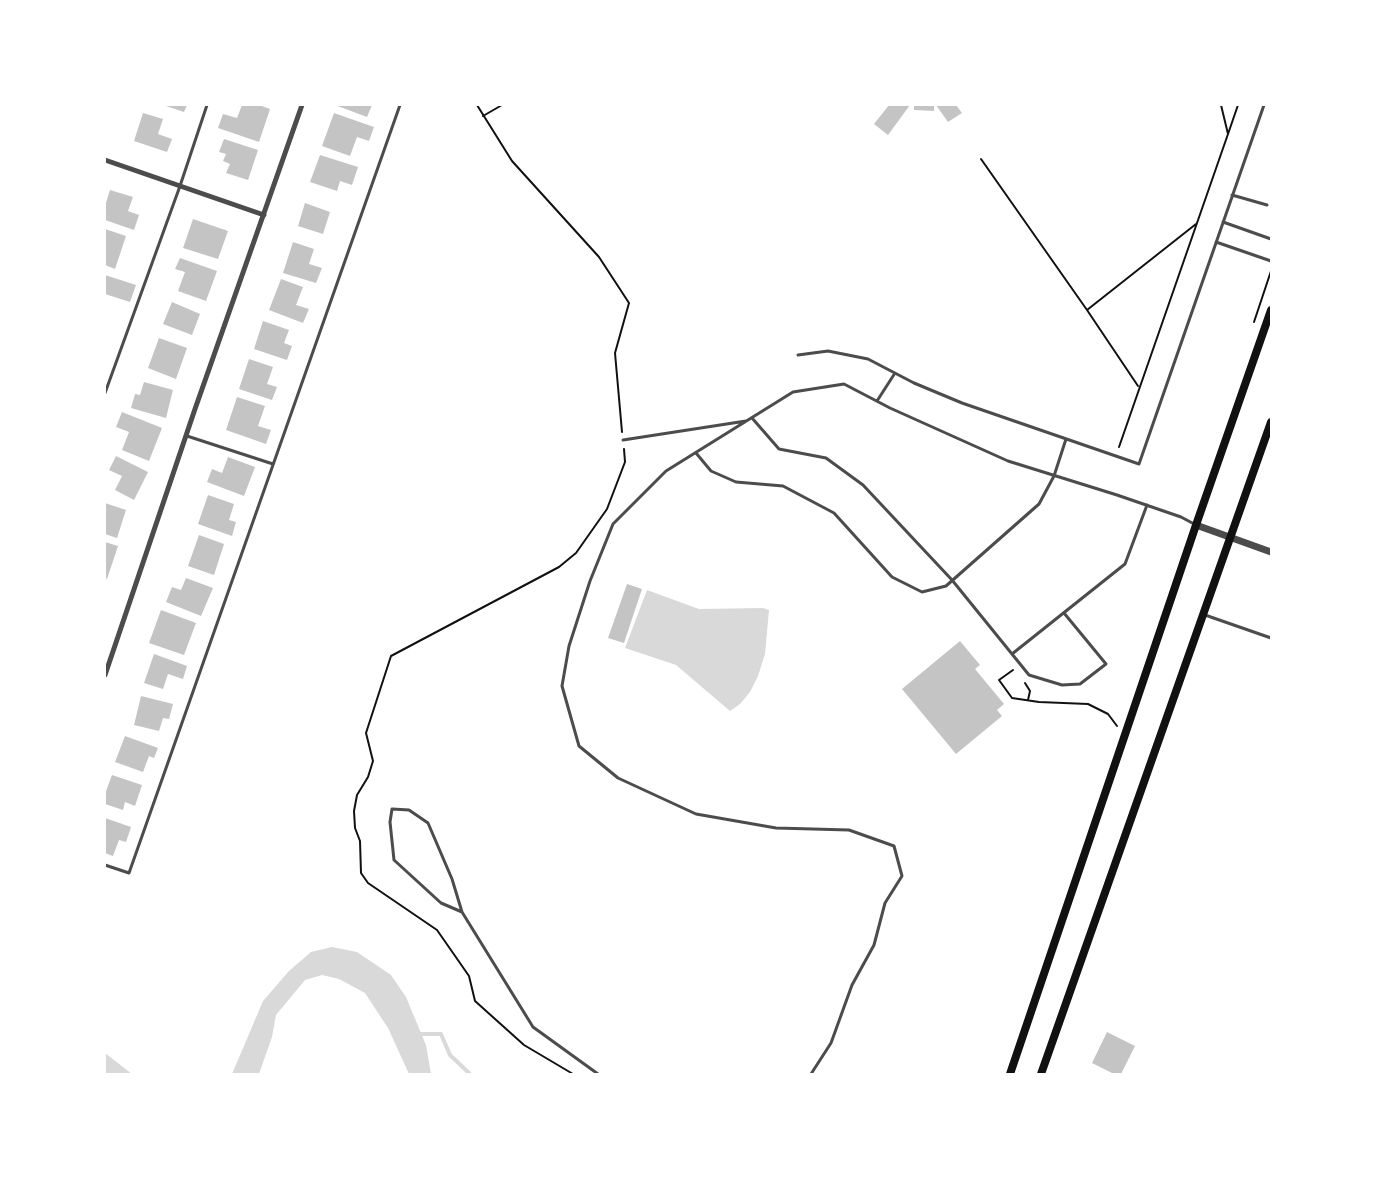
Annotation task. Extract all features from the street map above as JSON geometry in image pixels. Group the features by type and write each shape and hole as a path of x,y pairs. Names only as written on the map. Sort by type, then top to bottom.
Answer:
{"main road":[{"path":"1010,1074 1271,310"},
{"path":"1041,1074 1268,438 1271,422"}],"street":[{"path":"105,675 186,435 302,105"},
{"path":"105,160 264,215"},
{"path":"1196,525 1271,552"}],"lane":[{"path":"105,393 207,105"},
{"path":"105,866 129,873 400,105"},
{"path":"798,354 828,351 868,359 962,404 1139,464 1264,105"},
{"path":"1232,195 1267,205"},
{"path":"1223,222 1271,239"},
{"path":"1216,242 1271,261"},
{"path":"876,401 896,373"},
{"path":"811,1074 831,1043 852,985 874,945 885,903 902,876 894,846 849,830 776,828 696,814 618,778 579,746 562,686 569,646 590,581 613,524 666,471 793,392 844,384 1008,461 1147,505 1196,525"},
{"path":"752,418 779,449 826,458 863,485 952,580 1029,675 1062,685 1080,684 1106,664 1064,613"},
{"path":"623,440 747,420"},
{"path":"186,435 273,464"},
{"path":"696,453 711,471 736,482 783,486 834,513 892,577 922,592 946,586 1040,504 1054,476 1066,439"},
{"path":"1012,654 1125,564 1147,505"},
{"path":"1204,615 1271,638"},
{"path":"462,912 441,903 394,860 390,822 392,809 409,810 428,823 452,879 462,912 533,1027 598,1074"}],"path":[{"path":"477,105 512,161 599,257 628,303 615,353 625,462 608,509 576,553 559,567 391,656 366,733 373,761 368,777 357,795 354,811 355,828 360,841 361,873 368,883 437,930 469,976 475,1001 524,1045 573,1074"},
{"path":"483,116 502,105"},
{"path":"1221,105 1228,134"},
{"path":"1119,447 1238,105"},
{"path":"981,159 1139,387"},
{"path":"1087,310 1197,224"},
{"path":"1017,668 999,680 1012,698 1088,704 1108,714 1119,728"},
{"path":"1021,676 1030,691 1028,700"}],"shaded area":[{"path":"647,590 699,609 763,608 769,610 765,654 750,692 740,704 730,711 676,665 625,648"},
{"path":"332,947 357,952 391,975 406,997 426,1045 431,1074 409,1074 388,1028 365,993 339,979 322,975 305,980 276,1015 272,1037 259,1074 232,1074 263,1001 289,971 311,952"},
{"path":"105,1053 132,1074 105,1074"}],"building":[{"path":"163,105 187,105 184,112"},
{"path":"242,105 259,105 270,109 259,142 218,128 223,114 237,118"},
{"path":"335,105 372,105 367,117"},
{"path":"889,105 910,105 888,135 874,124"},
{"path":"914,105 934,105 934,111 914,110"},
{"path":"936,105 956,105 962,113 948,122"},
{"path":"143,113 163,119 158,134 172,139 167,152 134,141"},
{"path":"334,113 374,127 369,141 357,137 350,156 322,146"},
{"path":"224,139 258,150 248,180 226,173 230,164 223,161 226,154 219,152"},
{"path":"320,155 358,167 352,185 340,181 337,191 310,182"},
{"path":"110,190 133,197 128,211 139,215 134,230 105,220 105,206"},
{"path":"305,203 330,212 323,234 298,226"},
{"path":"193,219 228,231 218,259 183,248"},
{"path":"105,229 126,236 115,269 105,265"},
{"path":"293,242 314,249 309,264 322,268 316,283 283,273"},
{"path":"180,258 217,271 206,301 178,291 185,272 175,269"},
{"path":"105,275 136,285 130,302 105,294"},
{"path":"281,279 303,287 296,305 309,309 303,323 269,310"},
{"path":"172,302 200,314 192,335 163,324"},
{"path":"263,321 289,330 284,343 292,346 287,360 254,349"},
{"path":"159,338 187,348 176,379 148,368"},
{"path":"249,359 273,367 267,384 277,387 272,400 239,389"},
{"path":"144,382 173,390 166,418 131,408 135,394 140,395"},
{"path":"237,397 265,406 258,426 271,430 266,444 226,430"},
{"path":"122,412 162,428 149,461 122,450 129,432 116,427"},
{"path":"116,456 148,472 134,500 115,490 122,476 109,470"},
{"path":"228,457 255,467 244,496 207,482 212,469 222,473"},
{"path":"208,495 234,504 229,520 236,522 232,536 198,524"},
{"path":"105,503 126,510 117,538 105,534"},
{"path":"199,535 224,544 214,575 188,566"},
{"path":"105,542 118,546 107,579 105,578"},
{"path":"186,578 213,588 201,616 166,602 172,587 181,590"},
{"path":"627,584 642,589 624,643 608,638"},
{"path":"161,610 196,623 184,655 149,643"},
{"path":"960,641 980,665 975,669 1004,704 997,710 1002,716 956,754 902,689"},
{"path":"154,654 187,666 183,679 168,674 163,689 144,683"},
{"path":"141,696 173,704 169,719 163,718 159,731 134,725"},
{"path":"125,736 158,748 154,758 149,756 143,772 115,762"},
{"path":"112,775 142,785 135,806 125,802 123,810 105,804 105,794"},
{"path":"105,818 131,827 126,842 119,840 113,856 105,853"},
{"path":"1107,1032 1135,1046 1121,1074 1114,1074 1092,1063"}],"waterway":[{"path":"418,1034 441,1034 450,1055 470,1074"}]}
